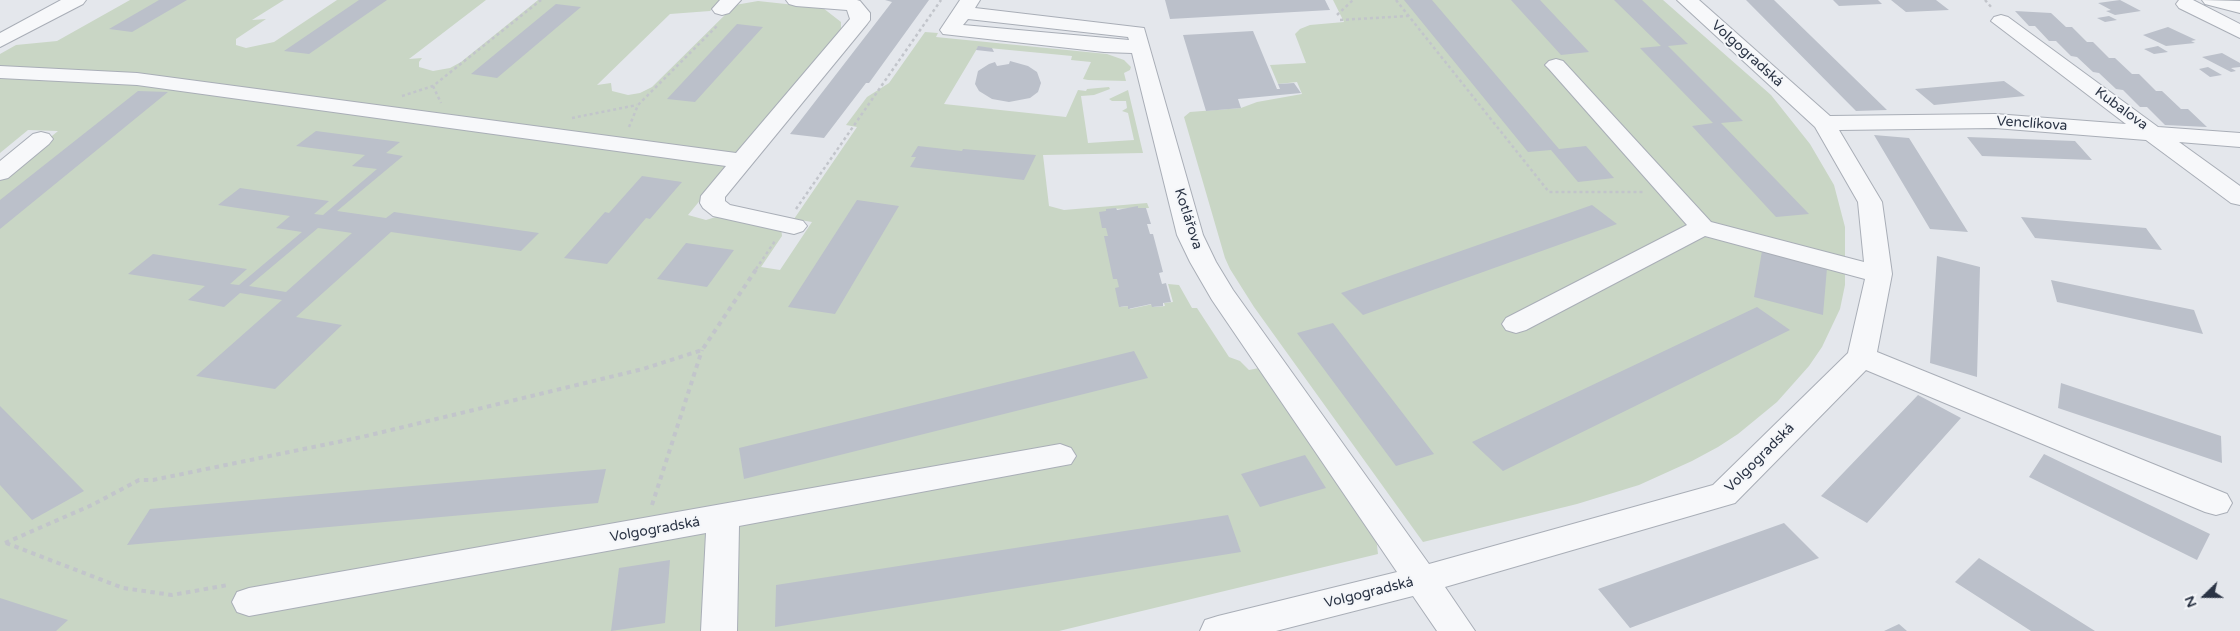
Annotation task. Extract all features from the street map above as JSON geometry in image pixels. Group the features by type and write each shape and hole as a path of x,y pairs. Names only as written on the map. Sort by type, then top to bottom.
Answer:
{"street":[{"path":"0,41 76,0"},
{"path":"790,225 722,211 712,203 714,196 743,160 860,20 860,12 853,5 796,0"},
{"name":"Volgogradská","path":"1218,631 1420,580 1724,494 1862,356 1879,274 1870,202 1824,123 1687,0"},
{"path":"2212,0 2240,6"},
{"path":"2227,0 2240,6"},
{"path":"2186,4 2240,32"},
{"name":"Kotlářova","path":"966,6 950,30 1104,46 1139,39 1190,235 1203,262 1222,294 1457,631"},
{"name":"Kubalova","path":"2001,21 2240,198"},
{"path":"1556,65 1702,227 1879,274"},
{"path":"0,72 137,79 743,160"},
{"name":"Venclíkova","path":"1824,123 1994,121 2240,140"},
{"path":"0,172 41,138"},
{"path":"1516,324 1702,227"},
{"path":"1862,356 2216,503"},
{"name":"Volgogradská","path":"243,593 723,518 1060,456"},
{"path":"718,631 723,518"}],"path":[{"path":"361,109 433,86 541,0"},
{"path":"649,513 702,350 790,225 941,0"},
{"path":"1337,16 1353,0"},
{"path":"1396,0 1549,192 1620,194 1669,190"},
{"path":"622,144 638,105 737,6 728,3"},
{"path":"1340,20 1408,16"},
{"path":"572,118 638,105"},
{"path":"243,593 172,595 124,588 5,543 92,505 139,480 153,480 362,437 643,369 702,350"}],"green space":[{"path":"130,0 284,0 252,20 266,19 236,39 236,45 246,48 274,42 337,0 486,0 409,59 422,58 419,62 419,67 433,71 450,68 461,62 538,0 719,0 720,2 710,11 670,14 597,85 611,83 612,91 628,95 640,93 652,87 735,5 758,1 823,8 841,22 841,29 688,215 706,220 719,216 781,227 782,236 761,267 780,270 812,222 794,219 857,127 846,125 867,97 889,83 925,32 938,33 936,37 1107,54 1124,60 1131,67 1130,70 1124,73 1126,81 1088,80 1083,79 1091,62 1071,60 1072,56 978,47 944,104 1066,117 1078,90 1086,91 1087,89 1109,87 1110,89 1094,95 1081,96 1088,143 1134,140 1128,113 1122,111 1127,108 1126,101 1112,101 1109,99 1128,90 1143,153 1043,155 1049,206 1064,210 1147,203 1149,208 1108,209 1109,236 1106,236 1115,279 1119,279 1121,288 1117,288 1121,307 1129,306 1130,309 1153,304 1154,307 1165,306 1164,303 1173,302 1168,284 1179,285 1192,308 1197,308 1229,357 1240,361 1249,370 1259,368 1376,537 1378,554 1059,631 0,631 0,179 58,131 28,130 0,153 0,54 16,45 57,41"},
{"path":"1333,0 1663,0 1771,95 1810,144 1834,185 1845,227 1845,285 1840,309 1822,347 1809,366 1777,402 1738,434 1692,461 1639,485 1577,504 1423,542 1254,307 1230,269 1225,258 1184,117 1190,112 1241,108 1257,102 1302,94 1297,82 1278,84 1270,65 1306,63 1295,34 1300,29 1310,25 1344,22"}],"building":[{"path":"159,0 187,0 132,32 109,29"},
{"path":"359,0 387,0 309,54 284,51"},
{"path":"885,0 929,0 869,83 866,83 824,138 790,134 892,2"},
{"path":"1165,0 1325,0 1330,10 1170,19"},
{"path":"1404,0 1432,0 1559,149 1586,146 1614,178 1578,182 1551,150 1528,152"},
{"path":"1511,0 1540,0 1589,52 1561,55"},
{"path":"1614,0 1642,0 1688,44 1668,46 1743,121 1721,123 1809,214 1776,217 1692,126 1713,123 1640,48 1661,46"},
{"path":"1746,0 1774,0 1887,110 1856,111"},
{"path":"1833,0 1878,0 1882,4 1839,6"},
{"path":"1891,0 1936,0 1949,10 1906,12"},
{"path":"2120,0 2141,11 2115,15 2106,11 2111,10 2098,3"},
{"path":"556,4 581,7 497,78 471,74"},
{"path":"2015,11 2051,13 2066,27 2072,27 2087,42 2093,42 2109,58 2115,58 2132,74 2139,74 2156,91 2162,91 2181,109 2188,109 2207,127 2165,125 2147,107 2140,107 2123,90 2116,89 2099,73 2093,72 2077,57 2071,56 2056,41 2049,41 2035,26 2029,26"},
{"path":"2109,16 2117,20 2105,22 2097,18"},
{"path":"737,24 763,27 695,102 667,99"},
{"path":"2168,27 2196,40 2191,41 2195,43 2166,46 2143,35"},
{"path":"1253,31 1277,89 1280,89 1278,84 1294,83 1301,93 1238,99 1241,108 1206,111 1183,35"},
{"path":"978,46 992,48 994,52 976,50"},
{"path":"2158,46 2168,52 2154,54 2144,49"},
{"path":"2222,53 2240,63 2240,67 2231,68 2236,71 2231,72 2202,57"},
{"path":"1010,61 1028,66 1037,72 1041,83 1038,92 1030,98 1009,102 992,99 979,91 975,84 978,71 995,62 997,66 1009,64"},
{"path":"2208,67 2222,75 2210,77 2199,69"},
{"path":"2004,81 2025,96 1934,105 1915,89"},
{"path":"138,91 168,92 0,229 0,200"},
{"path":"316,131 400,142 386,153 403,156 337,211 386,218 394,212 539,233 521,251 391,232 296,317 342,325 275,389 196,376 282,300 240,293 224,307 188,300 205,286 128,274 153,254 247,269 230,284 239,285 302,232 276,228 290,216 218,205 240,188 329,201 314,214 323,215 377,169 352,166 365,155 296,146","holes":["318,228 352,233 286,292 249,286"]},
{"path":"1874,135 1909,138 1968,232 1930,229"},
{"path":"1967,137 2075,141 2092,160 1982,156"},
{"path":"918,146 962,151 963,149 1036,155 1024,180 910,167 916,157 911,157"},
{"path":"642,176 682,182 650,219 646,218 607,264 564,258 605,212 609,213"},
{"path":"857,200 899,206 835,314 788,307"},
{"path":"1592,205 1617,224 1363,315 1341,293"},
{"path":"1138,206 1138,208 1146,208 1151,224 1147,224 1150,234 1153,234 1163,272 1159,273 1162,284 1166,283 1171,302 1163,303 1163,306 1152,307 1151,304 1128,309 1128,306 1119,307 1115,288 1119,287 1117,279 1113,279 1104,236 1108,236 1106,228 1102,228 1099,212 1106,211 1106,209 1116,208 1117,210"},
{"path":"2021,217 2146,228 2162,250 2035,238"},
{"path":"686,243 734,250 707,287 657,279"},
{"path":"1762,251 1827,268 1823,315 1754,297"},
{"path":"1937,256 1980,267 1977,377 1930,363"},
{"path":"2051,280 2194,310 2203,334 2057,302"},
{"path":"1757,307 1790,330 1503,471 1472,442"},
{"path":"1333,323 1434,454 1396,466 1297,333"},
{"path":"1134,351 1148,378 744,479 739,448"},
{"path":"2061,383 2221,436 2222,463 2058,408"},
{"path":"1918,395 1961,418 1867,523 1821,496"},
{"path":"0,406 84,491 32,520 0,485"},
{"path":"2044,454 2210,534 2197,560 2029,477"},
{"path":"1305,455 1326,488 1260,507 1241,474"},
{"path":"606,469 598,503 127,545 150,509"},
{"path":"1228,515 1241,552 775,627 776,585"},
{"path":"1784,523 1819,558 1630,628 1598,589"},
{"path":"1979,558 2095,631 2031,631 1955,582"},
{"path":"670,560 665,623 611,631 619,568"},
{"path":"0,598 68,620 56,631 0,631"},
{"path":"1899,624 1907,631 1884,631"}]}
